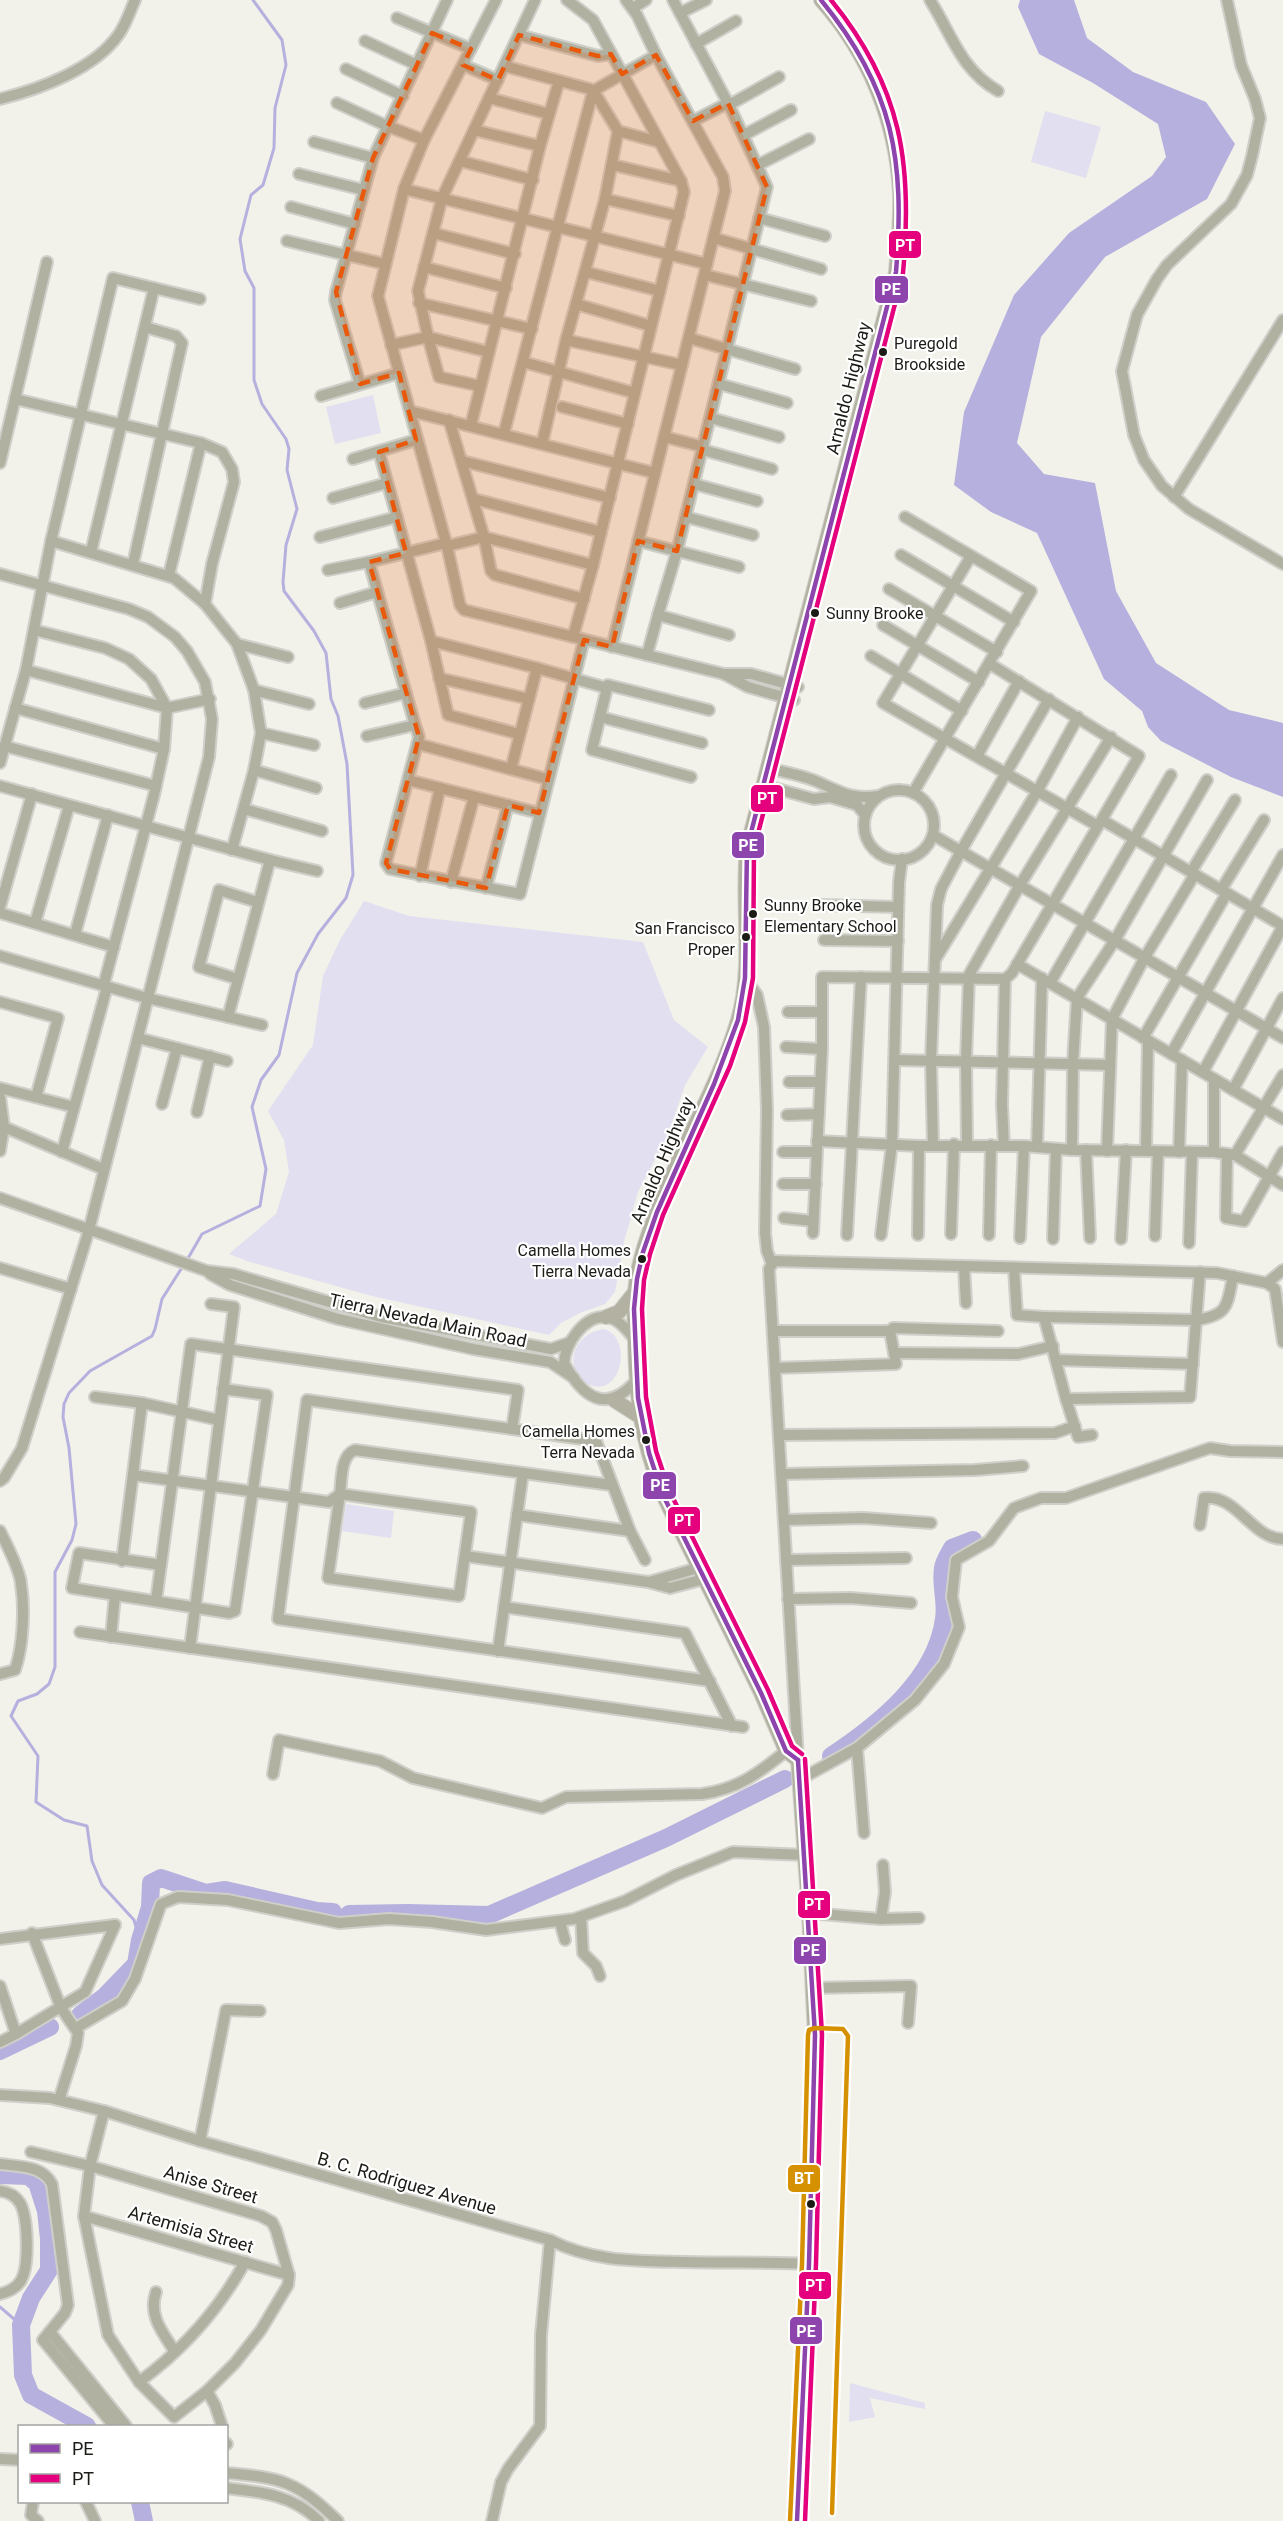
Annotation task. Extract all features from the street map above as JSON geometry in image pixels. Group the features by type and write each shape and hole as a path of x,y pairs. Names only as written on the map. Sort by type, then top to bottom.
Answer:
{"main road":[{"name":"Arnaldo Highway","path":"798,1760 786,1751 761,1693 701,1574 653,1471 639,1416 635,1382 635,1292 642,1259 663,1196 724,1060 738,1021 753,914 756,850 767,787 896,272 900,195 891,128 871,73 842,24 821,0"},
{"path":"606,1317 619,1312 635,1292"},
{"path":"614,1400 639,1416"},
{"path":"797,2521 809,2264 815,2035 806,1855 798,1760"}],"street":[{"path":"0,99 35,90 94,60 119,33 135,0"},
{"path":"496,0 424,140 404,189 378,296 446,545 460,605 464,610 724,674 751,674 791,692"},
{"path":"480,386 439,377 419,303 418,291 442,198 535,0"},
{"path":"369,562 419,737 386,863 390,869 420,876 520,894 573,678 584,599 643,356 680,216 684,192 681,181 593,20 567,0"},
{"path":"612,646 714,238 725,182 630,4 646,0"},
{"path":"647,655 686,518 767,187 744,135 673,0"},
{"path":"680,13 706,0"},
{"path":"1227,0 1243,73 1255,99 1260,118 1247,175 1232,204 1167,265 1156,279 1137,315 1122,371 1132,426 1150,469 1174,497 1189,509 1283,563"},
{"path":"360,384 335,300 373,158 445,1"},
{"path":"933,1 971,71 984,83 998,91"},
{"path":"397,18 471,49"},
{"path":"696,44 736,21"},
{"path":"519,35 598,56 611,54"},
{"path":"365,41 417,65"},
{"path":"504,433 593,91 656,55"},
{"path":"463,65 498,80"},
{"path":"504,66 593,91 618,131 605,199 566,340 542,444"},
{"path":"346,69 403,96"},
{"path":"693,121 779,77"},
{"path":"471,425 540,146 560,81"},
{"path":"489,98 549,114"},
{"path":"337,103 424,140"},
{"path":"744,135 791,110"},
{"path":"474,130 540,146"},
{"path":"618,131 659,142"},
{"path":"758,165 809,139"},
{"path":"314,142 373,158"},
{"path":"459,161 533,180"},
{"path":"613,165 681,181"},
{"path":"298,174 364,190"},
{"path":"404,189 670,255 743,285 811,301"},
{"path":"605,199 680,216"},
{"path":"291,207 355,224"},
{"path":"759,218 825,236"},
{"path":"433,233 515,254"},
{"path":"714,238 821,269"},
{"path":"287,241 385,264"},
{"path":"0,463 47,262"},
{"path":"424,267 506,288"},
{"path":"586,272 660,291"},
{"path":"0,763 26,670 51,541 113,278 200,299"},
{"path":"91,552 154,288"},
{"path":"419,303 532,329"},
{"path":"576,304 651,326"},
{"path":"1174,497 1283,320"},
{"path":"133,564 182,343 176,336 145,327"},
{"path":"391,345 428,337 489,352"},
{"path":"689,338 795,369"},
{"path":"566,340 682,365"},
{"path":"523,362 635,393"},
{"path":"321,396 399,373"},
{"path":"719,384 787,403"},
{"path":"15,399 162,433 201,443 222,452 228,460 234,477 212,564 205,604"},
{"path":"561,407 628,424"},
{"path":"410,411 655,473"},
{"path":"711,418 779,436"},
{"path":"449,420 474,499 491,571 495,575 584,599"},
{"path":"665,437 772,469"},
{"path":"353,459 416,440"},
{"path":"169,575 201,443"},
{"path":"379,452 431,641 448,715 519,734"},
{"path":"462,461 610,498"},
{"path":"333,498 387,483"},
{"path":"694,484 756,501"},
{"path":"474,499 601,532"},
{"path":"905,517 1031,591 980,682 913,793"},
{"path":"320,537 397,518"},
{"path":"686,518 753,535"},
{"path":"328,570 484,537 593,565"},
{"path":"51,541 169,575 205,604 237,644 254,690 261,733 254,770 232,849"},
{"path":"638,541 738,567"},
{"path":"901,555 1014,622"},
{"path":"971,556 883,703 1068,808 1132,838 1283,926 1203,1072"},
{"path":"0,574 109,602 148,617 175,637 187,651 205,682 212,719 209,757 89,1230 22,1448 0,1481"},
{"path":"889,589 997,652"},
{"path":"340,603 377,592"},
{"path":"658,615 729,635"},
{"path":"883,625 980,682"},
{"path":"34,630 105,648 129,659 151,679 167,708 164,749 156,786 62,1152"},
{"path":"431,641 607,688"},
{"path":"237,644 288,657"},
{"path":"871,656 962,711"},
{"path":"990,664 1138,753 1139,760 1017,964 1005,979 1004,1146"},
{"path":"511,770 537,668"},
{"path":"26,670 167,708 210,699"},
{"path":"439,678 529,699"},
{"path":"977,756 1019,681"},
{"path":"691,777 592,750 607,688 608,685 709,710"},
{"path":"254,690 309,704"},
{"path":"365,703 406,693"},
{"path":"933,1145 934,961 937,905 941,889 1049,699"},
{"path":"15,708 164,749"},
{"path":"600,717 702,744"},
{"path":"934,961 992,868 1078,717"},
{"path":"367,736 415,725"},
{"path":"261,733 314,745"},
{"path":"967,1145 968,978 1020,885 1112,737"},
{"path":"418,744 547,779"},
{"path":"4,746 156,786"},
{"path":"771,769 818,782 832,790 860,799 895,790 913,793 928,806 934,825 933,835 918,854 902,860 891,859 880,855 872,847 864,826 865,815 878,796"},
{"path":"254,770 316,788"},
{"path":"1037,1147 1039,1063 1046,980 1085,922 1132,838 1171,775"},
{"path":"408,780 539,813"},
{"path":"1072,1150 1073,1063 1077,998 1115,940 1207,780"},
{"path":"0,786 317,871"},
{"path":"767,787 814,799 830,797 856,805 865,815"},
{"path":"420,876 440,788"},
{"path":"0,907 32,794"},
{"path":"451,882 474,797"},
{"path":"1107,1151 1112,1019 1235,800"},
{"path":"35,923 69,806"},
{"path":"486,888 508,806"},
{"path":"244,809 322,831"},
{"path":"75,934 108,815"},
{"path":"1155,1236 1145,1040 1264,820"},
{"path":"933,835 1283,1038"},
{"path":"1171,1054 1207,994 1283,855"},
{"path":"228,1017 270,860"},
{"path":"881,1234 892,1143 898,907 902,860"},
{"path":"238,979 199,967 219,890 257,902"},
{"path":"819,905 898,907"},
{"path":"0,913 114,947"},
{"path":"824,940 898,941"},
{"path":"0,956 147,998 262,1025"},
{"path":"1017,964 1283,1119"},
{"path":"746,974 762,1008 764,1027 767,1110 765,1233 771,1264 769,1269 772,1331 798,1760"},
{"path":"784,1218 813,1227 822,1049 822,977 1005,979"},
{"path":"847,1235 861,977"},
{"path":"1233,1090 1283,998"},
{"path":"0,1002 58,1018 36,1097"},
{"path":"788,1012 821,1012"},
{"path":"138,1038 227,1061"},
{"path":"786,1047 822,1049"},
{"path":"162,1104 177,1048"},
{"path":"197,1112 210,1056"},
{"path":"895,1060 1110,1065"},
{"path":"1179,1152 1182,1060"},
{"path":"1283,1076 1231,1155 1227,1219 1244,1221 1283,1152"},
{"path":"1214,1079 1214,1152"},
{"path":"789,1082 819,1082"},
{"path":"0,1088 74,1107"},
{"path":"0,1097 4,1128 0,1151"},
{"path":"787,1115 819,1114"},
{"path":"4,1128 103,1169"},
{"path":"783,1152 852,1143 1214,1152 1231,1155 1283,1185"},
{"path":"951,1234 954,1144"},
{"path":"989,1235 991,1145"},
{"path":"918,1234 919,1146"},
{"path":"1020,1238 1024,1146"},
{"path":"1053,1239 1056,1149"},
{"path":"1086,1150 1090,1238"},
{"path":"1121,1239 1126,1150"},
{"path":"1189,1243 1192,1153"},
{"path":"783,1184 816,1184"},
{"name":"Tierra Nevada Main Road","path":"1,1198 202,1270 230,1285 328,1316 388,1332 550,1362 573,1378"},
{"path":"771,1264 774,1261 1200,1272 1233,1276 1267,1283 1280,1295 1283,1342"},
{"path":"964,1267 966,1303"},
{"path":"0,1268 71,1289"},
{"path":"1014,1268 1017,1316 1044,1317 1197,1320 1214,1317 1223,1311 1227,1304 1233,1276"},
{"name":"Tierra Nevada Main Road","path":"202,1270 234,1274 381,1317 476,1336 551,1349 568,1343"},
{"path":"1267,1283 1283,1270"},
{"path":"1066,1399 1190,1397 1200,1272"},
{"path":"190,1648 234,1307 211,1304"},
{"path":"635,1340 625,1326 606,1317 590,1322 568,1343 564,1363 573,1378 593,1396 614,1400 624,1394 635,1382"},
{"path":"1044,1317 1078,1437 1092,1435"},
{"path":"772,1331 890,1331 893,1328 998,1331"},
{"path":"775,1368 896,1364 890,1331"},
{"path":"156,1601 191,1344 518,1390 512,1429"},
{"path":"895,1353 1018,1354 1053,1347"},
{"path":"1056,1360 1193,1364"},
{"path":"161,1565 79,1553 72,1588 229,1613 236,1611 267,1395 223,1389"},
{"path":"95,1397 142,1402 219,1420"},
{"path":"645,1560 611,1485 596,1441 307,1400 278,1619 710,1681"},
{"path":"122,1560 142,1402"},
{"path":"779,1435 1055,1432 1075,1426"},
{"path":"799,1780 857,1748 915,1700 944,1664 959,1627 952,1597 956,1560 989,1540 1014,1508 1041,1498 1066,1498 1210,1448 1230,1451 1283,1452"},
{"path":"133,1475 329,1502 340,1494 471,1512 459,1596 328,1578 340,1494 345,1457 349,1452 355,1450 611,1485"},
{"path":"782,1474 975,1470 1023,1466"},
{"path":"498,1651 523,1473"},
{"path":"1200,1526 1204,1498 1210,1498 1228,1504 1266,1535 1283,1539"},
{"path":"517,1515 630,1531"},
{"path":"785,1520 864,1518 931,1523"},
{"path":"0,1674 15,1670 20,1655 21,1624 21,1583 1,1534"},
{"path":"465,1556 648,1582 701,1574"},
{"path":"786,1560 906,1558"},
{"path":"111,1637 115,1595"},
{"path":"788,1599 850,1598 911,1603"},
{"path":"80,1632 737,1726 685,1633 504,1607"},
{"path":"273,1774 279,1740 380,1761 413,1778 542,1808 566,1797 702,1794 721,1791 736,1786 786,1751"},
{"path":"857,1748 864,1833"},
{"path":"76,2028 122,2001 135,1979 161,1904 178,1897 228,1900 339,1923 389,1919 432,1922 486,1930 560,1922 581,1917 625,1901 676,1875 733,1852 806,1855"},
{"path":"881,1918 885,1892 883,1865"},
{"path":"809,1912 881,1918 919,1918"},
{"path":"581,1917 583,1953 596,1966 600,1976"},
{"path":"560,1922 565,1941"},
{"path":"0,1939 32,1933 115,1924 85,1992 0,2042"},
{"path":"32,1933 60,2008 76,2028 78,2038 59,2100"},
{"path":"0,1986 16,2034"},
{"path":"813,1988 911,1986 908,2023"},
{"path":"200,2141 226,2010 260,2011"},
{"name":"B. C. Rodriguez Avenue","path":"0,2094 59,2100 104,2111 200,2141 550,2240 570,2251 644,2261 809,2264"},
{"path":"104,2111 90,2166 84,2216 108,2335 139,2382 174,2417 207,2391 235,2363 261,2330 286,2289 289,2275"},
{"name":"Anise Street","path":"32,2152 90,2166 267,2219 275,2226 289,2275"},
{"path":"0,2164 40,2170 48,2175 52,2184 68,2305 65,2313 46,2336"},
{"path":"0,2191 15,2196 21,2204 26,2251 25,2269 21,2282 12,2290 0,2294"},
{"name":"Artemisia Street","path":"84,2216 289,2275"},
{"path":"492,2521 501,2482 507,2469 540,2426 541,2335 550,2240"},
{"path":"139,2382 175,2352 218,2306 245,2262"},
{"path":"156,2292 154,2317 175,2352"},
{"path":"46,2336 113,2425"},
{"path":"46,2336 124,2425"},
{"path":"207,2391 221,2425"},
{"path":"0,2459 18,2460"},
{"path":"228,2473 263,2477 297,2486 313,2497 338,2521"},
{"path":"228,2488 259,2491 284,2497 304,2508 319,2521"},
{"path":"33,2503 33,2519"},
{"path":"87,2503 95,2521"}],"highlighted area":[{"path":"432,33 471,49 463,65 498,80 519,35 598,56 611,54 622,74 656,55 693,121 728,103 767,187 677,551 638,541 612,647 584,640 539,813 508,805 486,888 390,869 386,863 419,737 369,562 406,553 379,452 416,440 399,373 360,384 336,292 373,158"}],"shaded area":[{"path":"1020,0 1074,0 1087,38 1133,72 1206,102 1235,144 1207,199 1105,257 1041,337 1017,443 1044,474 1095,483 1116,591 1156,663 1229,710 1283,723 1283,797 1231,777 1161,741 1148,727 1142,711 1104,679 1037,533 991,512 954,485 964,412 1014,295 1069,233 1152,176 1166,157 1158,124 1093,83 1039,54 1018,7"},
{"path":"1045,111 1101,127 1086,178 1031,162"},
{"path":"373,395 381,433 335,444 326,407"},
{"path":"364,901 409,916 643,942 674,1020 708,1047 685,1085 668,1135 638,1192 624,1242 615,1292 605,1304 561,1323 549,1335 372,1296 229,1254 276,1214 289,1172 284,1140 268,1111 313,1045 323,976 340,940"},
{"path":"604,1329 613,1334 618,1342 621,1353 620,1364 611,1382 603,1386 593,1386 578,1376 574,1368 574,1352 582,1339"},
{"path":"346,1504 394,1511 391,1538 342,1531"},
{"path":"850,2383 925,2403 925,2409 870,2398 875,2417 849,2422"}],"waterway":[{"path":"187,1260 202,1234 260,1206 266,1169 252,1107 261,1080 279,1055 297,973 318,934 346,898 353,875 347,764 338,716 331,699 326,653 314,631 284,591 286,545 297,509 287,470 289,449 286,439 262,404 254,380 254,288 245,271 240,239 251,195 263,185 274,148 275,108 286,65 282,40 253,0"},
{"path":"140,1940 134,1920 102,1885 92,1861 87,1826 64,1820 36,1802 38,1756 11,1716 18,1701 37,1694 49,1684 55,1667 55,1572 72,1540 76,1524 69,1448 63,1417 64,1404 69,1393 90,1371 152,1336 162,1299 183,1266"},
{"path":"831,1756 885,1715 917,1681 939,1641 945,1606 942,1581 944,1563 952,1548 973,1540"},
{"path":"349,1914 489,1915 666,1838 785,1779"},
{"path":"80,2015 104,1997 136,1964 140,1940 150,1907 151,1883 161,1878 206,1893 225,1890 317,1911 333,1912"},
{"path":"0,2051 50,2027"},
{"path":"0,2175 28,2176 37,2183 46,2211 49,2270 31,2298 21,2325 23,2375 31,2395 85,2425"},
{"path":"0,2307 21,2325"},
{"path":"140,2503 144,2521"}],"transit line":[{"name":"PE","path":"798,1760 786,1751 761,1693 662,1493 649,1453 638,1398 634,1309 643,1252 657,1212 714,1084 738,1020 745,978 747,848 896,272 898,195 889,127 865,64 846,33 821,0"},
{"name":"PT","path":"802,1754 792,1746 768,1690 669,1490 656,1451 646,1397 642,1309 644,1280 663,1215 730,1066 745,1022 753,978 754,849 903,273 906,197 897,128 888,96 874,64 855,32 831,0"},
{"name":"PT","path":"805,1759 822,2035 816,2264 805,2521"},
{"name":"PE","path":"797,2521 809,2264 815,2035 798,1760"},
{"name":"BT","path":"790,2521 802,2264 808,2035 809,2030 815,2028 843,2029 848,2036 832,2513"}],"place":[{"name":"Puregold Brookside","path":"883,352"},
{"name":"Sunny Brooke","path":"815,613"},
{"name":"Sunny Brooke Elementary School","path":"753,914"},
{"name":"San Francisco Proper","path":"746,937"},
{"name":"Camella Homes Tierra Nevada","path":"642,1259"},
{"name":"Camella Homes Terra Nevada","path":"646,1440"}]}
